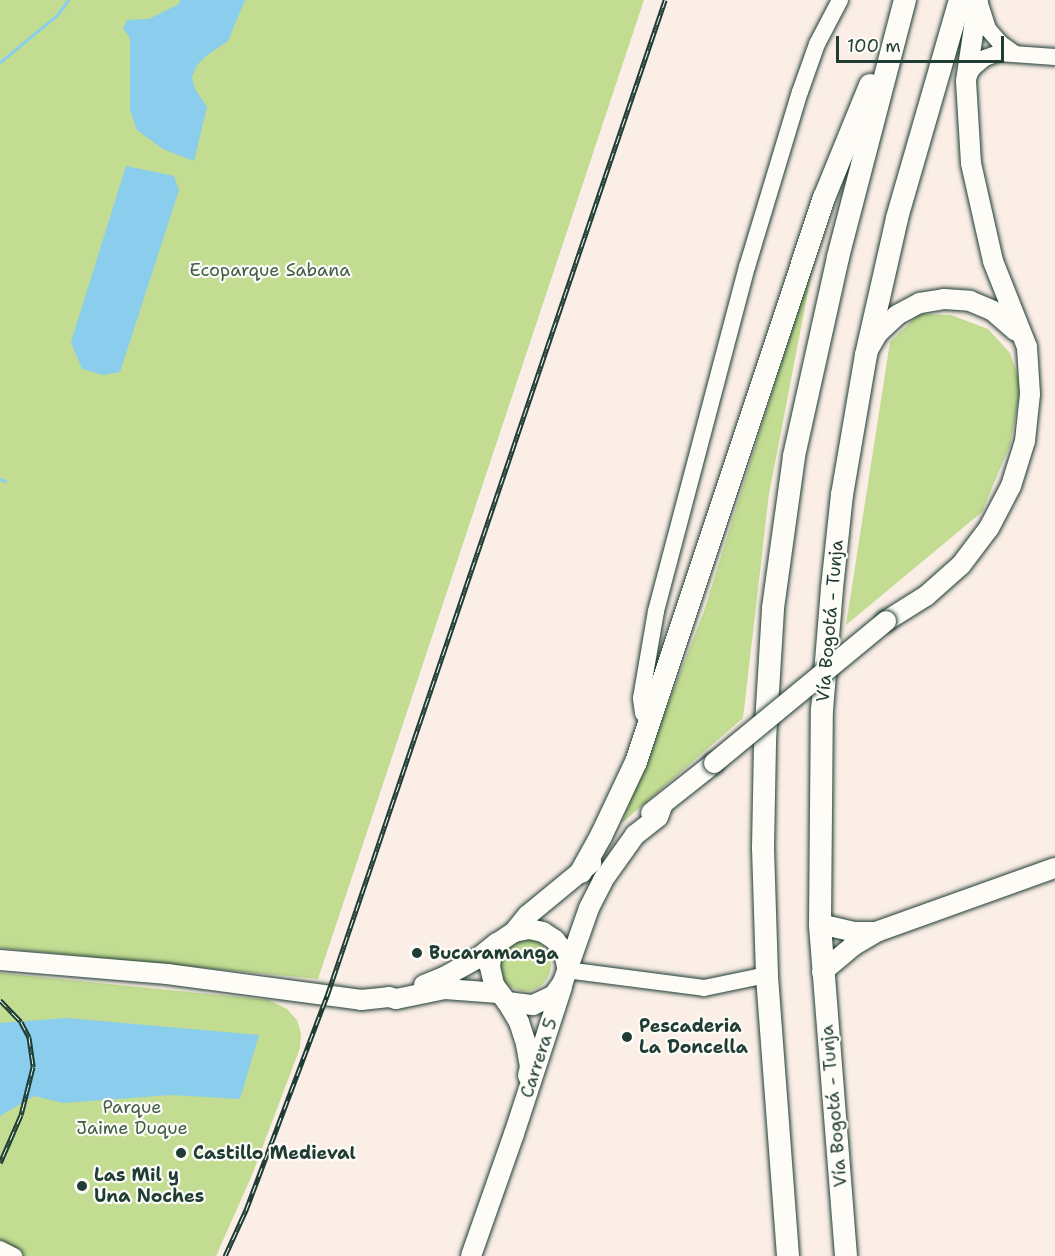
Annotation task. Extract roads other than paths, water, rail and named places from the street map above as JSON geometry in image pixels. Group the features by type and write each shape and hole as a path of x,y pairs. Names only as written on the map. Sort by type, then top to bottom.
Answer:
{"highway":[{"path":"581,872 620,799 650,723 824,198 904,0"},
{"path":"788,1256 767,975 763,848 765,741 773,608 794,456 838,257 904,0"},
{"name":"Vía Bogotá - Tunja","path":"846,1256 820,924 822,710 830,604 842,495 866,354 900,207 960,0"}],"main road":[{"path":"503,998 491,977 491,958 528,915 886,621 926,596 961,565 995,517 1011,486 1025,441 1030,394 1027,347 993,261 980,213 971,163 966,81 979,0"},
{"path":"866,354 878,333 897,315 920,303 945,299 970,301 993,311 1013,326 1027,347"},
{"name":"Carrera 5","path":"471,1256 514,1134 565,973 603,880 635,835 658,817 662,806"},
{"path":"822,972 853,946 876,932 1055,868"},
{"path":"820,924 843,930 876,932"},
{"path":"0,960 167,974 361,1000 389,997 396,999 445,989 503,998 525,1005 541,1004 554,995 565,973 564,952 550,936 529,929 507,937 477,959 444,977 389,997"},
{"name":"Carrera 5","path":"503,998 519,1022 530,1067 514,1134"}],"street":[{"path":"650,723 643,713 641,698 656,611 740,290 800,92 817,45 840,0"},
{"path":"979,0 988,29 999,42 1014,53"},
{"path":"966,81 973,68 985,58 999,53 1055,57"},
{"path":"565,973 704,988 767,975"},
{"path":"0,1250 14,1256"}],"water":[{"path":"180,0 245,0 228,41 197,65 192,77 195,89 207,107 194,161 163,149 137,130 130,110 130,38 123,28 127,20 149,19 179,4"},
{"path":"126,166 174,176 179,190 120,372 103,375 82,369 71,342"},
{"path":"67,1018 259,1035 240,1099 171,1095 63,1103 34,1096 0,1116 0,1023"}],"waterway":[{"path":"0,62 57,15 68,0"},
{"path":"0,479 5,481"}],"railway":[{"path":"225,1256 246,1210 327,996 665,0"},
{"path":"0,1000 21,1022 29,1037 33,1067 21,1115 0,1163"}],"place":[{"name":"Bucaramanga","path":"417,953"},
{"name":"Pescaderia La Doncella","path":"627,1037"},
{"name":"Castillo Medieval","path":"181,1153"},
{"name":"Las Mil y Una Noches","path":"82,1186"}],"park label":[{"name":"Ecoparque Sabana","path":"270,270"},
{"name":"Parque Jaime Duque","path":"132,1118"}]}
